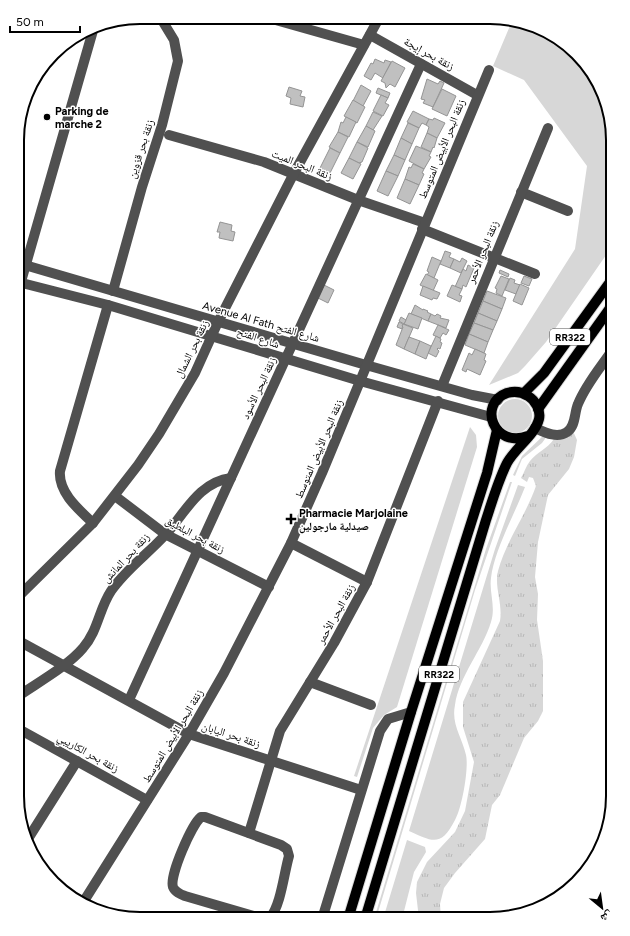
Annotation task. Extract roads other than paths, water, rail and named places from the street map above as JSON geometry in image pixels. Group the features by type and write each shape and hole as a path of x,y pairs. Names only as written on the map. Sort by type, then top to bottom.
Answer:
{"main road":[{"name":"RR322","path":"524,393 544,373 606,288"},
{"name":"RR322","path":"366,912 486,520 507,463 516,449 535,428 538,420 538,410 606,314"},
{"path":"528,436 514,440 508,438 497,430 492,417 494,405 498,400 510,392 524,393 533,400 538,410"},
{"name":"RR322","path":"350,912 411,712 487,473 497,430"}],"street":[{"name":"زنقة بحر قزوين","path":"113,291 142,187 162,125 178,62 174,40 164,24"},
{"path":"290,24 364,45"},
{"name":"زنقة بحر الشمال","path":"24,591 93,523 115,496 159,434 195,373 211,336 293,175 376,24"},
{"path":"24,254 91,35"},
{"name":"زنقة بحر إيجة","path":"370,35 477,95"},
{"name":"زنقة البحر الأسود","path":"129,700 199,551 230,478 422,64"},
{"name":"زنقة البحر الأبيض المتوسط","path":"86,898 189,734 224,673 291,543 360,381 477,95 489,70"},
{"path":"158,139 164,139 169,135 168,130 162,125"},
{"name":"زنقة البحر الأحمر","path":"442,386 548,128"},
{"name":"زنقة البحر الميت","path":"169,135 264,162 293,175 423,226 494,259 535,274"},
{"path":"521,192 568,211"},
{"name":"Avenue Al Fath شارع الفتح","path":"24,265 292,344 472,395 498,400"},
{"name":"شارع الفتح","path":"24,286 108,305 360,381 438,401 492,417"},
{"path":"93,523 71,501 61,484 60,471 108,305"},
{"path":"535,428 554,435 562,435 568,432 573,426 576,409 581,398 606,360"},
{"name":"زنقة البحر الأحمر","path":"249,834 280,731 345,625 367,582 438,401"},
{"name":"زنقة بحر المانش","path":"24,692 82,650 93,635 101,612 111,592 138,560 165,534 199,494 216,482 230,478"},
{"name":"زنقة بحر البلطيق","path":"115,496 165,534 269,587"},
{"path":"291,543 367,582"},
{"name":"زنقة بحر اليابان","path":"24,644 189,734 361,790"},
{"path":"310,682 370,705"},
{"path":"324,912 382,726 393,717 411,712"},
{"name":"زنقة بحر الكاريبي","path":"24,732 147,800"},
{"path":"31,835 77,761"},
{"path":"240,912 185,896 175,890 172,881 194,825 201,817 205,817 286,847 288,852 279,896 274,912"}],"place":[{"name":"Parking de marche 2","path":"47,117"},
{"name":"Pharmacie Marjolaine صيدلية مارجولين","path":"291,519"}]}
